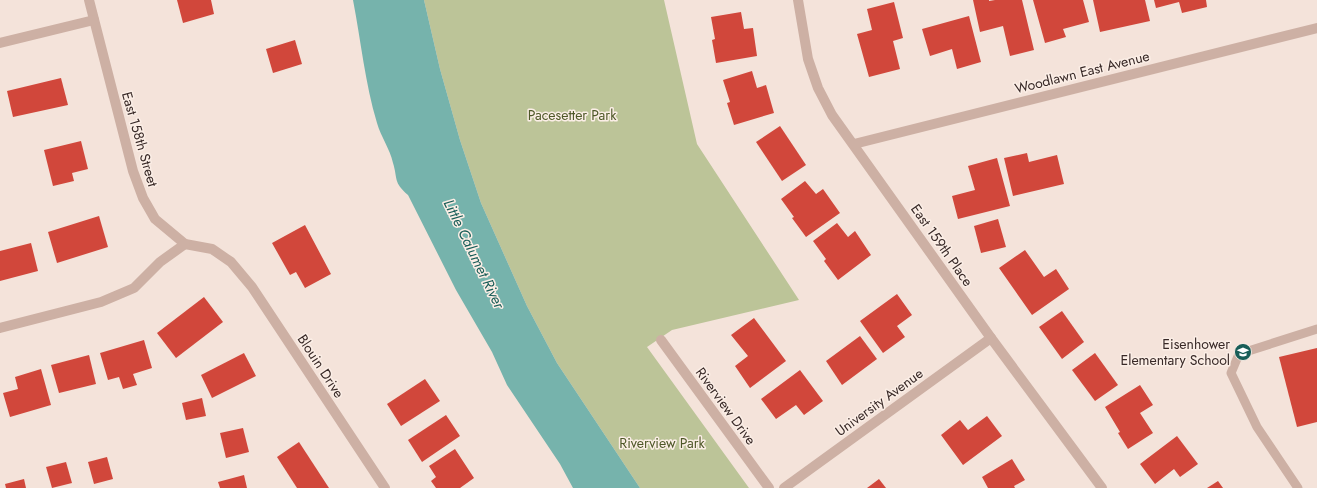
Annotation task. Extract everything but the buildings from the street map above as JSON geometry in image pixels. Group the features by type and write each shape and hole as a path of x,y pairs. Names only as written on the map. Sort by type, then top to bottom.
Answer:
{"street":[{"name":"East 158th Street","path":"89,0 133,172 143,198 155,219 185,244 212,249 232,262"},
{"name":"East 159th Place","path":"798,0 808,59 818,88 832,115 991,338 1102,488"},
{"path":"0,43 94,20"},
{"name":"Woodlawn East Avenue","path":"854,144 1317,28"},
{"path":"0,328 100,302 134,288 160,262 185,244"},
{"name":"Blouin Drive","path":"232,262 252,287 385,488"},
{"name":"University Avenue","path":"784,488 991,338"},
{"name":"Riverview Drive","path":"661,340 769,488"}],"lane":[{"path":"1298,488 1257,427 1231,372 1239,354 1317,329"}],"green space":[{"name":"Pacesetter Park","path":"424,0 664,0 697,144 799,300 672,330 647,347 749,488 640,488 557,363 527,306 481,203 460,140 440,69"}],"water":[{"name":"Little Calumet River","path":"353,0 424,0 440,69 460,140 481,203 527,306 557,363 640,488 573,488 560,464 507,385 492,352 456,290 408,195 403,191 398,183 392,158 379,128 373,108 366,77"}],"place":[{"name":"Eisenhower Elementary School","path":"1243,352"}],"park label":[{"name":"Riverview Park","path":"662,443"}]}
